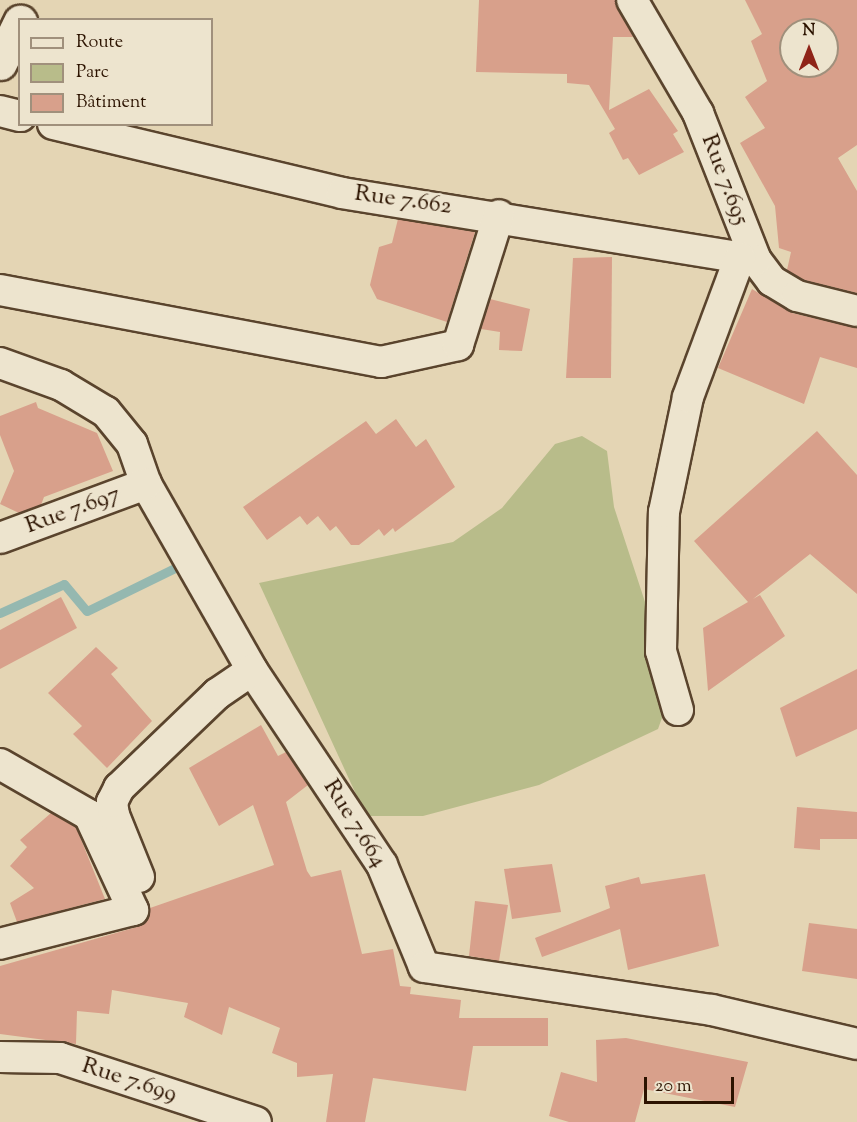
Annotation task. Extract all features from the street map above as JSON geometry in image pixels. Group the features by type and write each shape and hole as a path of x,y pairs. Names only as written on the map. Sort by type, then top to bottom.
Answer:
{"main road":[{"path":"21,18 30,0"},
{"path":"0,63 18,25"}],"street":[{"name":"Rue 7.695","path":"632,0 698,112 748,258 772,281 797,296 857,311"},
{"path":"0,111 18,116"},
{"name":"Rue 7.662","path":"61,126 342,193 499,215 748,258"},
{"path":"0,290 381,362 458,345 499,215"},
{"path":"678,710 661,651 664,512 687,397 748,258"},
{"name":"Rue 7.664","path":"0,363 61,385 106,412 132,444 146,484 252,670 382,865 424,967 712,1010 857,1044"},
{"name":"Rue 7.697","path":"0,538 146,484"},
{"path":"148,900 112,802 119,788 217,694 252,670"},
{"path":"0,764 89,815 133,910 0,944"},
{"name":"Rue 7.699","path":"0,1057 60,1058 256,1122"}],"green space":[{"path":"582,436 607,451 614,507 661,651 667,704 658,729 539,785 423,816 366,816 259,583 453,542 502,508 555,444"}],"building":[{"path":"479,0 615,0 633,37 613,37 609,110 649,89 678,131 673,134 684,152 639,175 628,158 623,160 609,133 615,129 589,85 567,83 567,74 476,72"},
{"path":"745,0 857,0 857,145 838,158 857,191 857,293 804,280 787,270 791,252 779,248 775,206 740,143 765,128 745,97 767,81 751,41 762,34"},
{"path":"398,219 475,232 447,322 377,299 370,285 379,247 392,243"},
{"path":"612,257 611,378 566,378 573,258"},
{"path":"752,289 792,313 857,328 857,368 820,357 804,404 718,368"},
{"path":"490,299 530,309 522,351 499,350 500,332 481,329"},
{"path":"36,402 38,408 97,433 113,471 44,497 41,505 19,513 0,504 14,471 0,435 0,416"},
{"path":"396,419 416,447 426,439 455,487 395,532 393,528 384,536 379,529 359,545 351,545 336,526 330,531 318,516 307,525 300,516 267,540 243,507 366,421 376,434"},
{"path":"817,431 857,475 857,594 810,554 753,599 760,595 785,636 708,691 703,628 748,602 694,541"},
{"path":"61,597 77,628 0,669 0,630"},
{"path":"96,647 118,668 111,674 152,721 107,768 73,734 82,726 48,693"},
{"path":"857,669 857,729 796,757 780,708"},
{"path":"261,725 278,756 286,752 308,785 286,802 307,871 311,877 341,870 362,954 393,949 400,986 411,987 410,994 461,1000 459,1018 548,1018 548,1046 473,1046 466,1091 373,1078 365,1122 326,1122 333,1074 297,1077 297,1063 272,1053 280,1028 229,1007 222,1035 184,1017 188,1003 112,990 109,1014 77,1011 76,1044 0,1034 0,966 137,927 146,921 150,908 274,865 253,805 219,826 189,768"},
{"path":"797,807 857,812 857,839 820,839 820,850 794,848"},
{"path":"51,813 76,827 105,899 17,922 10,903 34,888 10,866 27,847 20,840"},
{"path":"552,864 561,912 512,919 504,869"},
{"path":"705,874 719,946 628,970 620,929 542,957 535,938 610,908 605,886 639,877 641,884"},
{"path":"475,901 508,905 499,961 469,956"},
{"path":"809,923 857,929 857,979 802,971"},
{"path":"626,1038 748,1062 735,1107 644,1089 635,1122 569,1122 549,1116 561,1072 597,1082 596,1040"}],"waterway":[{"path":"0,613 64,584 87,611 179,566"}]}
